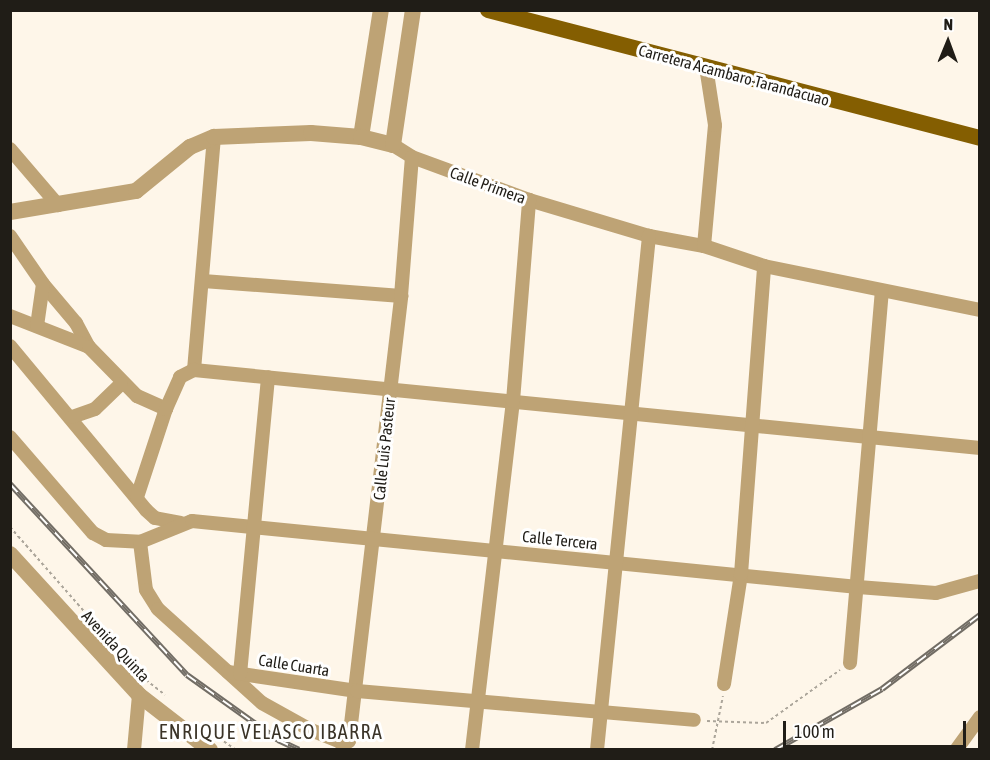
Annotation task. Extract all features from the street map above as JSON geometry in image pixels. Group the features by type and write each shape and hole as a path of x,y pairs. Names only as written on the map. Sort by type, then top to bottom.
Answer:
{"main road":[{"name":"Carretera Acambaro-Tarandacuao","path":"488,10 980,138"}],"street":[{"path":"361,137 381,10"},
{"path":"393,145 412,10"},
{"path":"704,246 715,125 706,67"},
{"name":"Calle Primera","path":"10,212 136,191 190,147 214,137 283,132 361,137 393,145 412,157 529,200 649,236 704,246 764,266 980,310"},
{"path":"195,370 214,137"},
{"path":"10,148 58,204"},
{"name":"Calle Luis Pasteur","path":"234,673 262,703 311,730 340,742 350,741 375,540 401,296 412,157"},
{"path":"472,750 513,401 529,200"},
{"path":"10,236 43,284 76,323 89,347 121,384 136,396 166,409"},
{"path":"597,750 649,236"},
{"path":"724,684 741,574 764,266"},
{"path":"203,281 401,296"},
{"path":"37,326 43,284"},
{"path":"850,663 858,587 867,437 882,291"},
{"path":"10,316 89,347"},
{"path":"10,346 156,518 181,523"},
{"path":"137,497 166,409 180,377 195,370 980,448"},
{"path":"234,673 268,377"},
{"path":"72,417 95,409 121,384"},
{"path":"10,437 93,533 106,540 140,542 146,590 159,609 234,673"},
{"name":"Calle Tercera","path":"140,542 181,523 252,527 936,593 980,581"},
{"name":"Avenida Quinta","path":"10,554 139,695 211,741"},
{"name":"Calle Cuarta","path":"234,673 357,691 694,720"},
{"path":"134,750 139,695"},
{"path":"956,750 980,717"}],"path":[{"name":"Avenida Quinta","path":"10,527 108,638"},
{"path":"694,720 766,723 850,663"},
{"name":"Avenida Quinta","path":"143,678 169,699"},
{"path":"712,750 719,722 724,684"},
{"path":"211,741 236,750"}],"railway":[{"path":"10,484 187,675 278,740 299,750"},
{"path":"775,750 882,689 980,615"}],"district":[{"name":"ENRIQUE VELASCO IBARRA","path":"271,731"}]}
